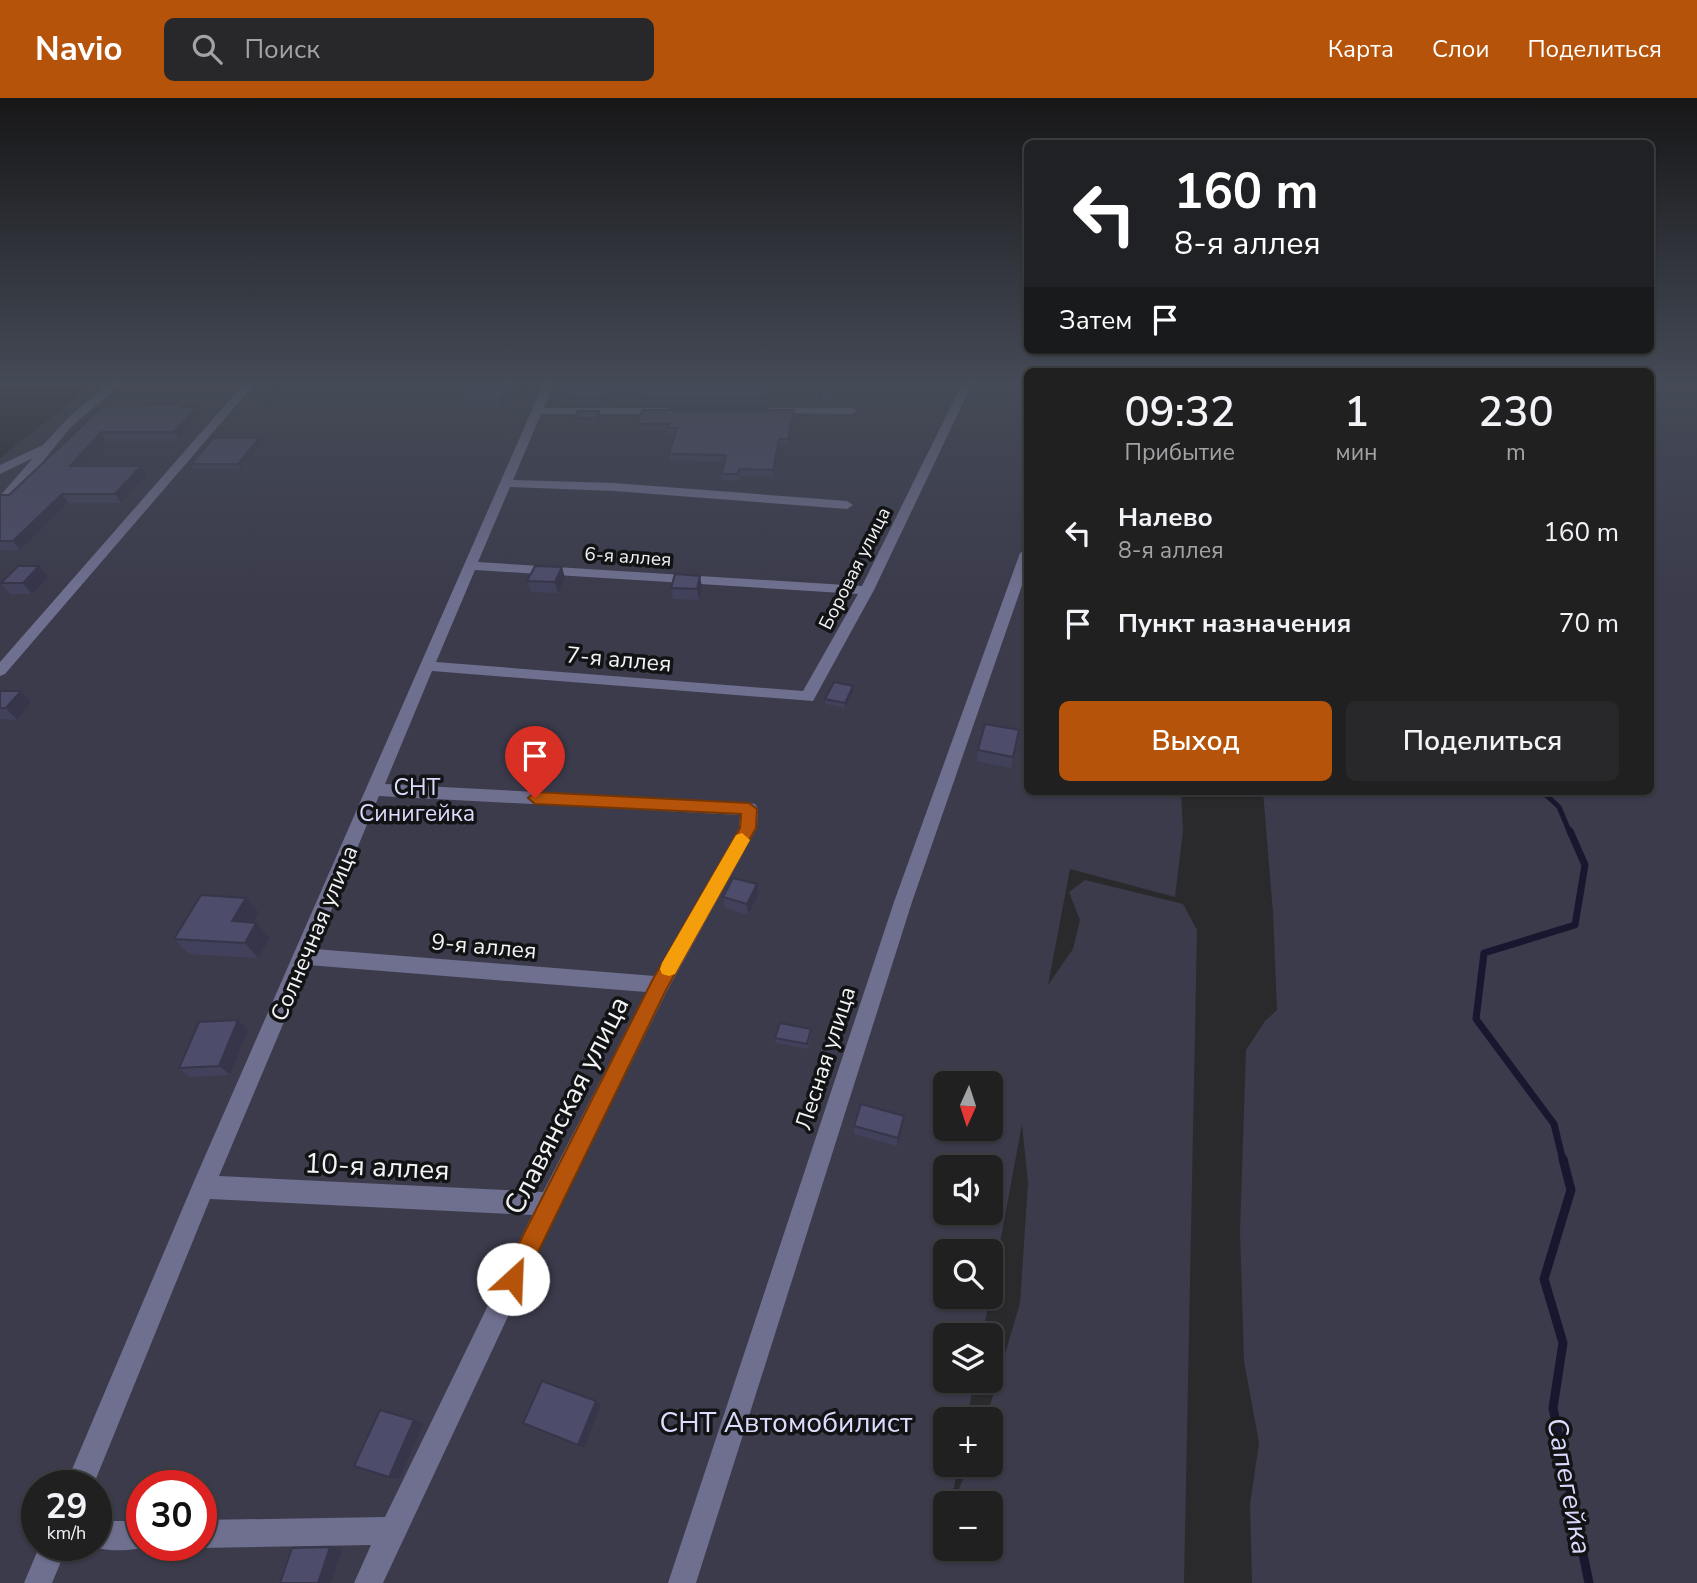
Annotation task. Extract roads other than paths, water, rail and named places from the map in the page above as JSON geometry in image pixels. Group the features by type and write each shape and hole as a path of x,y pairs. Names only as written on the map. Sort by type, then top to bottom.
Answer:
{"street":[{"path":"0,470 39,449"},
{"path":"0,503 20,484 45,449"},
{"path":"0,671 193,449"},
{"name":"Солнечная улица","path":"86,1470 203,1187 520,449"},
{"name":"Боровая улица","path":"808,697 867,590 935,449"},
{"path":"506,484 614,487 847,505"},
{"name":"Лесная улица","path":"682,1583 903,902 1024,560"},
{"name":"6-я аллея","path":"471,566 867,590"},
{"name":"7-я аллея","path":"428,666 808,697"},
{"name":"Славянская улица","path":"368,1583 549,1204 660,985 748,828 749,809 375,790"},
{"name":"9-я аллея","path":"304,956 660,985"},
{"name":"10-я аллея","path":"203,1187 549,1204"},
{"path":"217,1534 394,1531"},
{"path":"38,1583 47,1561"}],"waterway":[{"name":"Сапегейка","path":"1546,795 1559,807 1570,833"},
{"name":"Сапегейка","path":"1563,1161 1554,1124 1476,1019 1484,953 1575,925 1585,865 1570,831"},
{"name":"Сапегейка","path":"1563,1159 1571,1190 1544,1279 1563,1343 1553,1408 1589,1583"}],"park label":[{"name":"СНТ Синигейка","path":"417,800"},
{"name":"СНТ Автомобилист","path":"786,1422"}]}
